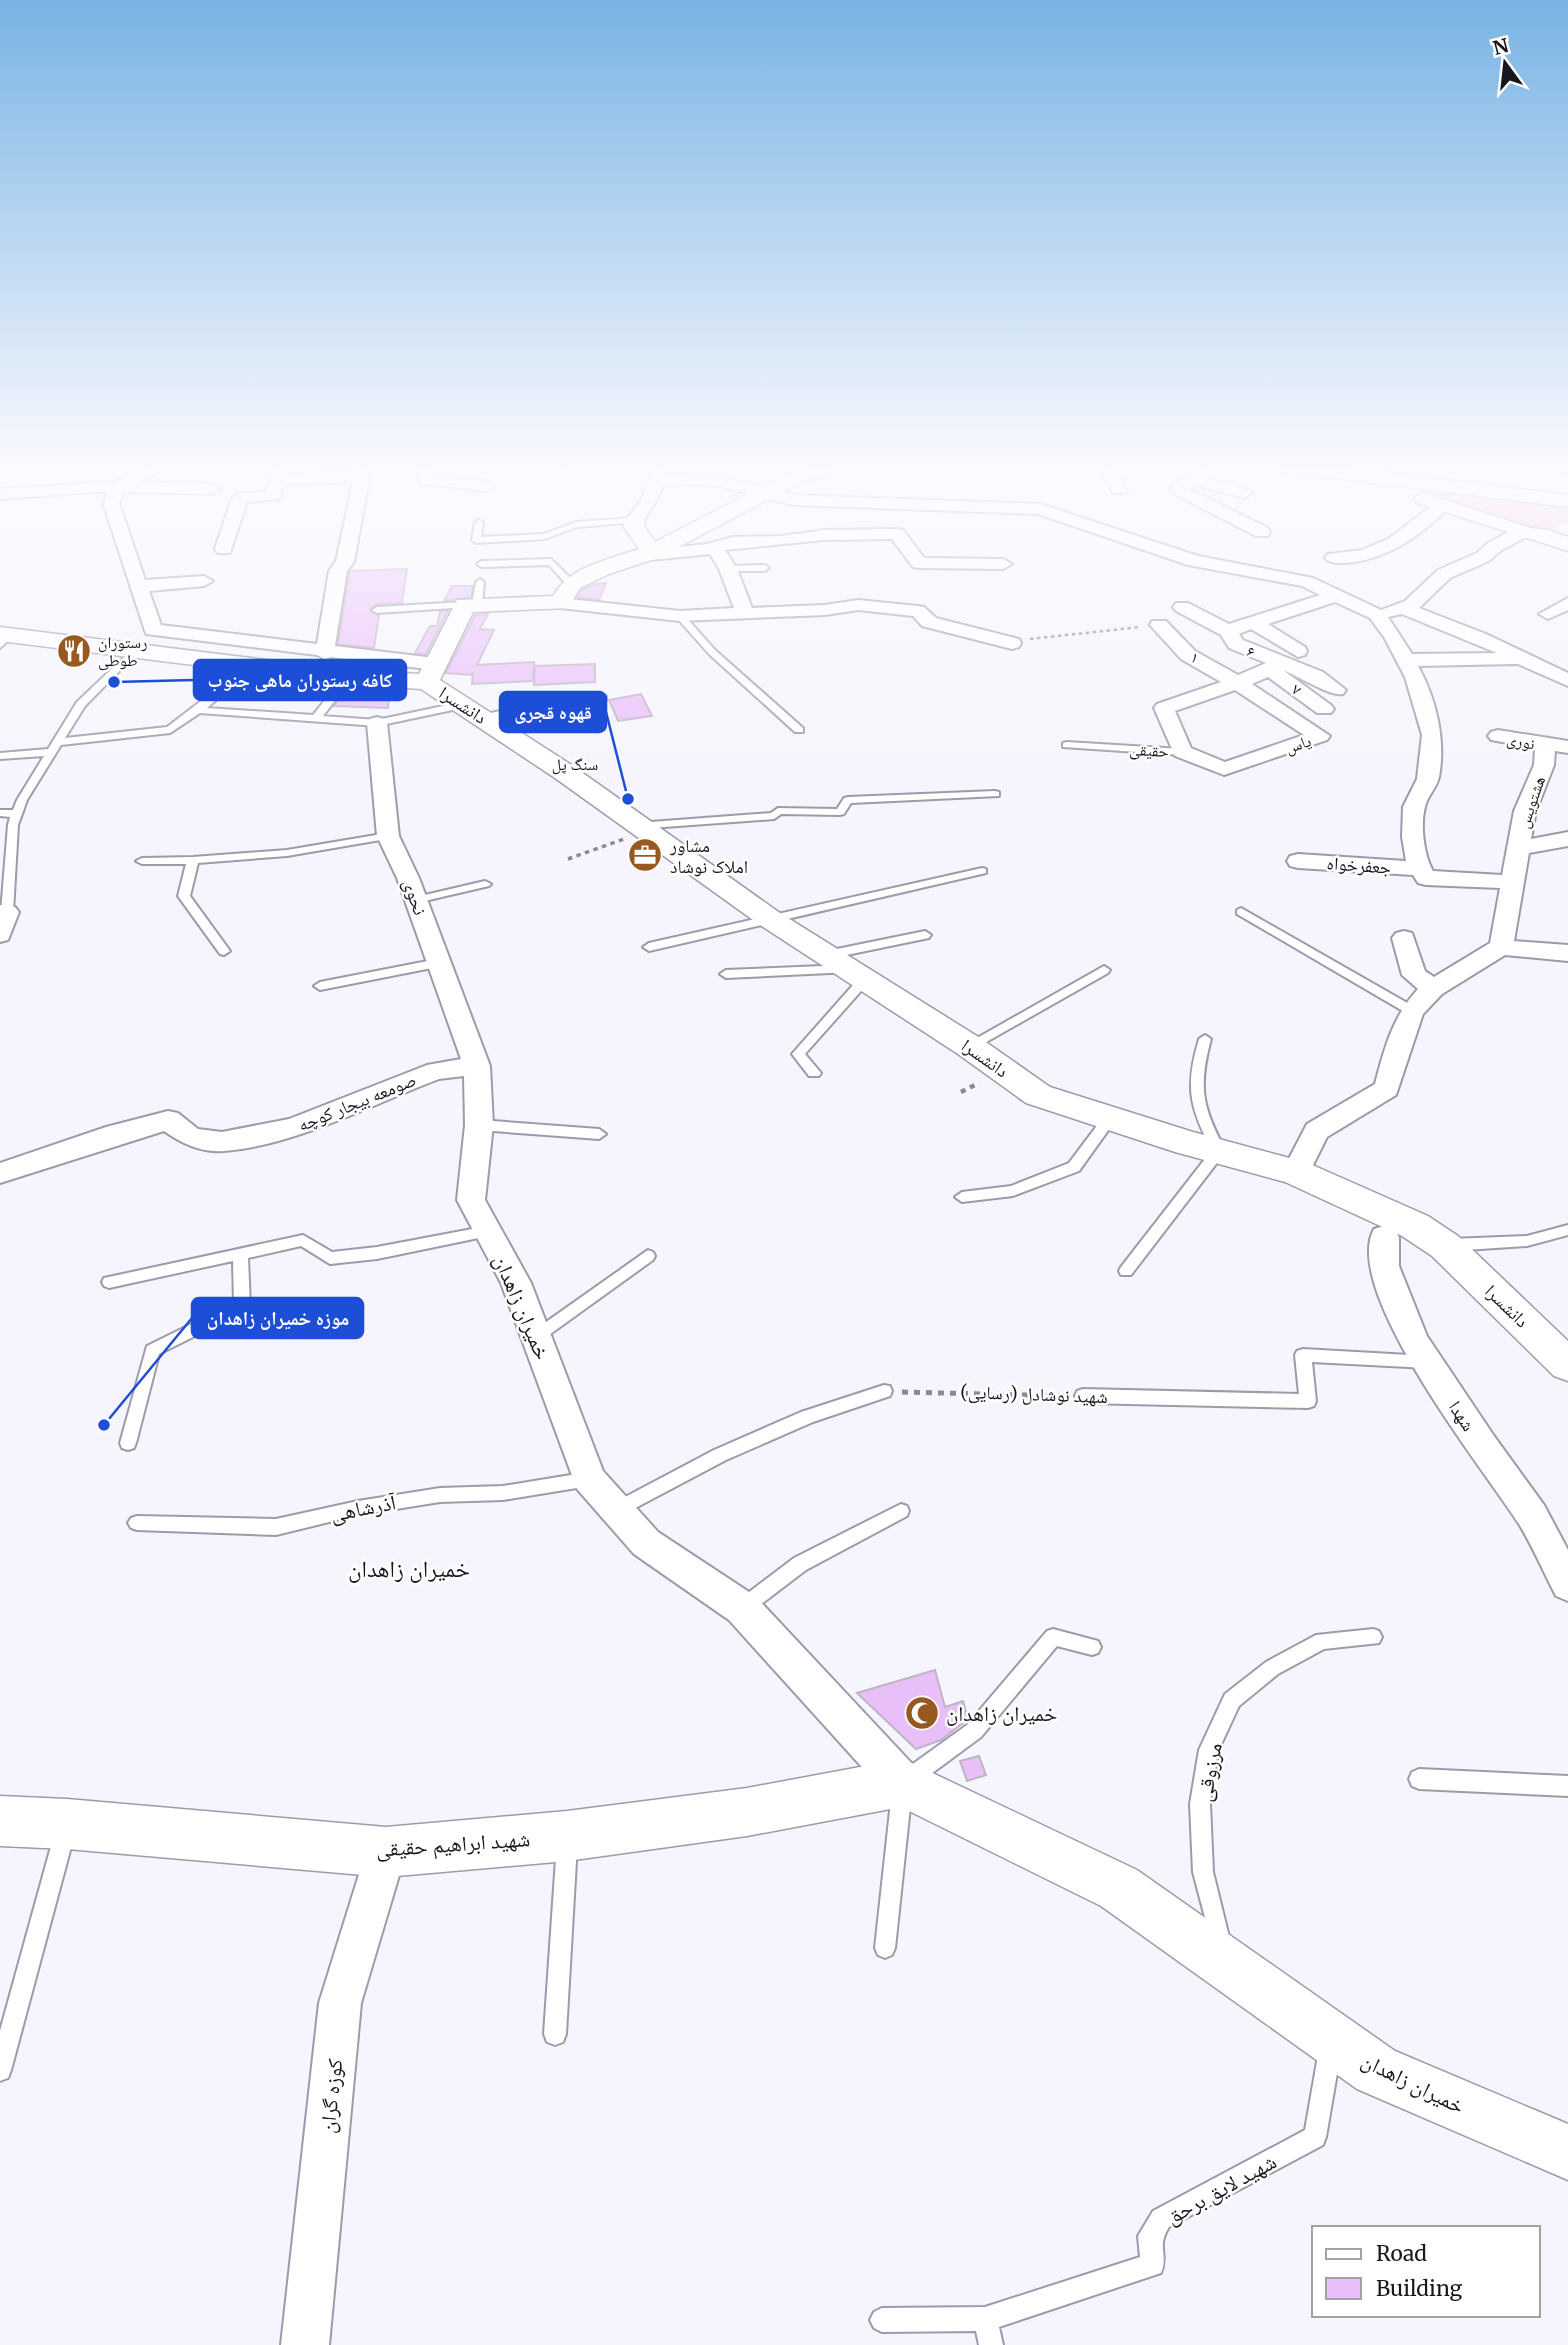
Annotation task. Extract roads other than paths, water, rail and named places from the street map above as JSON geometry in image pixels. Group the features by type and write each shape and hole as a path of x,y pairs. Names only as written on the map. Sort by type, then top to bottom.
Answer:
{"street":[{"path":"134,573 153,630"},
{"path":"325,653 338,573"},
{"path":"566,594 595,573"},
{"path":"729,573 745,613"},
{"path":"1261,573 1307,582 1376,614 1406,660 1415,677 1432,735 1428,779 1414,807 1413,837 1420,869"},
{"path":"1376,614 1411,605 1445,573"},
{"path":"138,586 204,581"},
{"path":"431,673 474,597 566,594 680,616 825,610 858,605 918,611 929,622 1012,643"},
{"path":"1228,631 1338,595"},
{"path":"1548,614 1568,603"},
{"name":"۶","path":"1182,607 1228,631 1236,644 1275,666"},
{"path":"1403,608 1479,638 1568,680"},
{"path":"1254,623 1298,651"},
{"name":"۱","path":"1159,625 1188,655 1199,659 1236,684"},
{"path":"153,630 325,653 431,673"},
{"path":"135,650 153,630"},
{"path":"3,638 135,650 348,677 431,673"},
{"path":"1406,660 1520,659"},
{"path":"1275,666 1315,677 1336,690"},
{"name":"حقیقی","path":"1182,752 1164,708 1236,684 1275,666"},
{"name":"۷","path":"1275,666 1324,709"},
{"name":"دانشسرا","path":"431,673 472,711 564,772 640,829 770,919 969,1046 1038,1095 1296,1172 1415,1226 1445,1245 1568,1366"},
{"name":"یاس","path":"1182,752 1224,769 1320,736 1236,684"},
{"name":"نحوی","path":"377,723 388,836 416,900 477,1066"},
{"name":"نوری","path":"1497,736 1545,746"},
{"path":"1545,746 1568,747"},
{"name":"هشتویس","path":"1501,947 1525,811 1544,765 1545,746"},
{"path":"1517,848 1568,839"},
{"name":"جعفرخواه","path":"1298,861 1420,869 1426,878 1512,882"},
{"path":"0,935 3,912"},
{"path":"1404,938 1415,975 1433,988"},
{"path":"1296,1172 1317,1130 1387,1088 1396,1051 1412,1011 1433,988 1501,947 1568,953"},
{"name":"خمیران زاهدان","path":"477,1066 479,1125 471,1200 516,1283 589,1479 646,1543 742,1608 903,1783 1119,1888 1376,2070 1568,2152"},
{"name":"صومعه بیجار کوچه","path":"0,1173 168,1120 191,1137 222,1142 296,1127 365,1097 436,1071 477,1066"},
{"name":"شهدا","path":"1384,1237 1384,1266 1413,1340 1482,1446 1532,1515 1568,1585"},
{"name":"شهید ابراهیم حقیقی","path":"0,1821 67,1824 386,1852 567,1836 747,1812 903,1783"},
{"name":"کوزه گران","path":"304,2345 340,2003 386,1852"}],"lane":[{"path":"556,573 566,594"},
{"path":"377,610 474,597"},
{"path":"680,616 712,652 799,730"},
{"path":"3,912 16,814 50,752 81,704 135,650"},
{"path":"57,742 170,730 239,675"},
{"path":"314,720 348,677"},
{"path":"198,710 377,723 603,698"},
{"name":"حقیقی","path":"1067,745 1182,752"},
{"path":"0,755 50,752"},
{"path":"640,829 774,816 778,811 840,812 848,800 995,794"},
{"path":"0,813 16,814"},
{"path":"142,861 287,853 388,836"},
{"path":"193,860 184,896 224,951"},
{"path":"649,947 982,871"},
{"path":"416,900 485,884"},
{"path":"1241,912 1412,1011"},
{"path":"726,974 847,968 925,935"},
{"path":"320,986 438,963"},
{"path":"814,1073 798,1054 847,968"},
{"path":"969,1046 1104,970"},
{"path":"1126,1271 1219,1151 1198,1113 1195,1072 1205,1039"},
{"path":"962,1197 1013,1191 1074,1167 1110,1118"},
{"path":"479,1125 599,1134"},
{"path":"1445,1245 1527,1241 1568,1230"},
{"path":"108,1282 303,1240 330,1258 377,1253 488,1231"},
{"path":"128,1443 152,1350 242,1306 240,1253"},
{"path":"537,1336 648,1255"},
{"name":"شهید نوشادل (رسایی)","path":"1083,1396 1308,1401 1303,1355 1427,1362"},
{"path":"614,1510 720,1455 807,1417 884,1391"},
{"name":"آذرشاهی","path":"136,1523 276,1527 371,1506 440,1495 503,1493 589,1479"},
{"path":"742,1608 800,1564 901,1511"},
{"path":"885,1948 903,1783 974,1731 1053,1637 1092,1647"},
{"name":"مرزوقی","path":"1224,1962 1203,1872 1200,1804 1209,1750 1232,1700 1272,1668 1322,1641 1373,1637"},
{"path":"1419,1779 1568,1786"},
{"path":"0,2070 67,1824"},
{"path":"555,2034 567,1836"},
{"name":"شهید لایق برحق","path":"882,2320 985,2319 1153,2265 1150,2236 1161,2219 1314,2137 1332,2038"},
{"path":"985,2319 991,2345"}],"place":[{"name":"رستوران طوطی","path":"74,651"},
{"name":"کافه رستوران ماهی جنوب","path":"114,682"},
{"name":"قهوه قجری","path":"628,799"},
{"name":"مشاور املاک نوشاد","path":"645,855"},
{"name":"موزه خمیران زاهدان","path":"104,1425"},
{"name":"خمیران زاهدان","path":"922,1713"}],"district":[{"name":"سنگ پل","path":"575,764"},
{"name":"خمیران زاهدان","path":"409,1568"}]}
